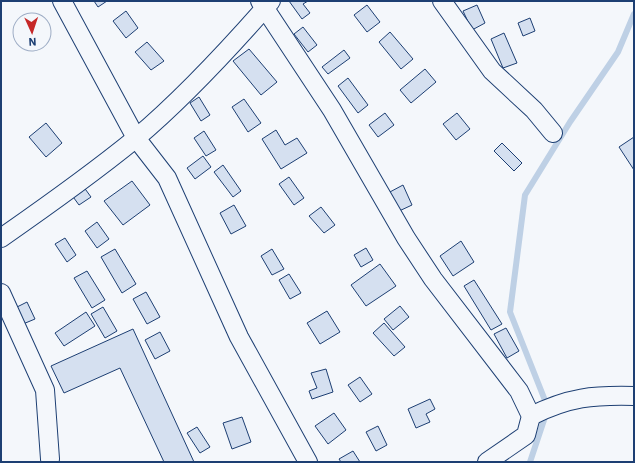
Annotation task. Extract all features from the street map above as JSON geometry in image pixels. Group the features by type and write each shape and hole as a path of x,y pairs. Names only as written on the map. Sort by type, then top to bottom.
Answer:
{"street":[{"path":"62,1 136,138 167,178 239,337 308,462"},
{"path":"442,1 492,71 534,110 553,133"},
{"path":"1,238 76,186 136,138 196,82 265,4 332,110 406,238 432,279 519,391 531,416 526,435 487,462"},
{"path":"1,293 45,390 50,459"},
{"path":"531,416 566,401 604,395 634,396"}],"building":[{"path":"94,1 107,1 98,7"},
{"path":"289,1 308,1 303,4 310,13 302,19"},
{"path":"367,5 380,22 367,32 354,15"},
{"path":"477,5 485,23 472,30 463,11"},
{"path":"126,11 138,28 126,38 113,21"},
{"path":"530,18 535,31 523,36 518,23"},
{"path":"303,27 317,45 308,52 294,34"},
{"path":"390,32 413,59 401,69 379,42"},
{"path":"504,33 517,63 503,68 491,39"},
{"path":"147,42 164,61 151,70 135,52"},
{"path":"249,49 277,82 261,95 233,61"},
{"path":"344,50 350,58 328,74 322,67"},
{"path":"425,69 436,82 411,103 400,90"},
{"path":"348,78 368,105 358,113 338,86"},
{"path":"199,97 210,115 201,121 190,103"},
{"path":"244,99 261,123 248,132 232,107"},
{"path":"385,113 394,125 378,137 369,125"},
{"path":"457,113 470,129 456,140 443,124"},
{"path":"46,123 62,143 46,157 29,137"},
{"path":"276,130 285,145 297,138 307,153 281,169 262,139"},
{"path":"204,131 216,150 206,156 194,138"},
{"path":"634,137 634,170 619,147"},
{"path":"502,143 522,163 514,171 494,151"},
{"path":"203,156 211,167 195,179 187,168"},
{"path":"223,165 241,191 233,197 214,172"},
{"path":"289,177 304,198 294,205 279,184"},
{"path":"132,181 150,205 123,225 104,201"},
{"path":"403,185 412,205 397,212 388,193"},
{"path":"83,186 91,197 79,205 71,194"},
{"path":"234,205 246,226 231,234 220,213"},
{"path":"321,207 335,225 324,233 309,216"},
{"path":"97,222 109,239 97,248 85,231"},
{"path":"65,238 76,255 67,262 55,244"},
{"path":"461,241 474,262 453,276 440,256"},
{"path":"366,248 373,260 361,267 354,255"},
{"path":"115,249 136,284 122,293 101,257"},
{"path":"272,249 284,269 272,275 261,256"},
{"path":"380,264 396,286 366,306 351,285"},
{"path":"87,271 105,300 92,308 74,278"},
{"path":"289,274 301,293 290,299 279,280"},
{"path":"474,280 502,324 491,330 464,286"},
{"path":"146,292 160,317 147,324 133,299"},
{"path":"27,302 35,319 23,324 15,308"},
{"path":"400,306 409,317 393,330 384,319"},
{"path":"103,307 117,331 105,338 91,314"},
{"path":"327,311 340,332 320,344 307,323"},
{"path":"86,312 95,326 64,346 55,333"},
{"path":"384,323 405,347 394,356 373,333"},
{"path":"506,328 519,351 507,358 494,334"},
{"path":"133,329 194,462 164,462 120,368 64,393 51,366"},
{"path":"160,332 170,351 155,359 145,340"},
{"path":"326,369 333,392 312,399 309,391 317,388 311,373"},
{"path":"360,377 372,394 360,402 348,385"},
{"path":"430,399 435,409 426,414 430,422 416,428 408,409"},
{"path":"334,413 346,430 328,444 315,426"},
{"path":"242,417 251,442 232,449 223,423"},
{"path":"378,426 387,445 376,451 366,432"},
{"path":"197,427 210,447 200,453 187,433"},
{"path":"353,451 360,462 341,462 339,459"}],"waterway":[{"path":"530,462 548,408 510,312 525,195 570,122 618,52 634,14"}]}
